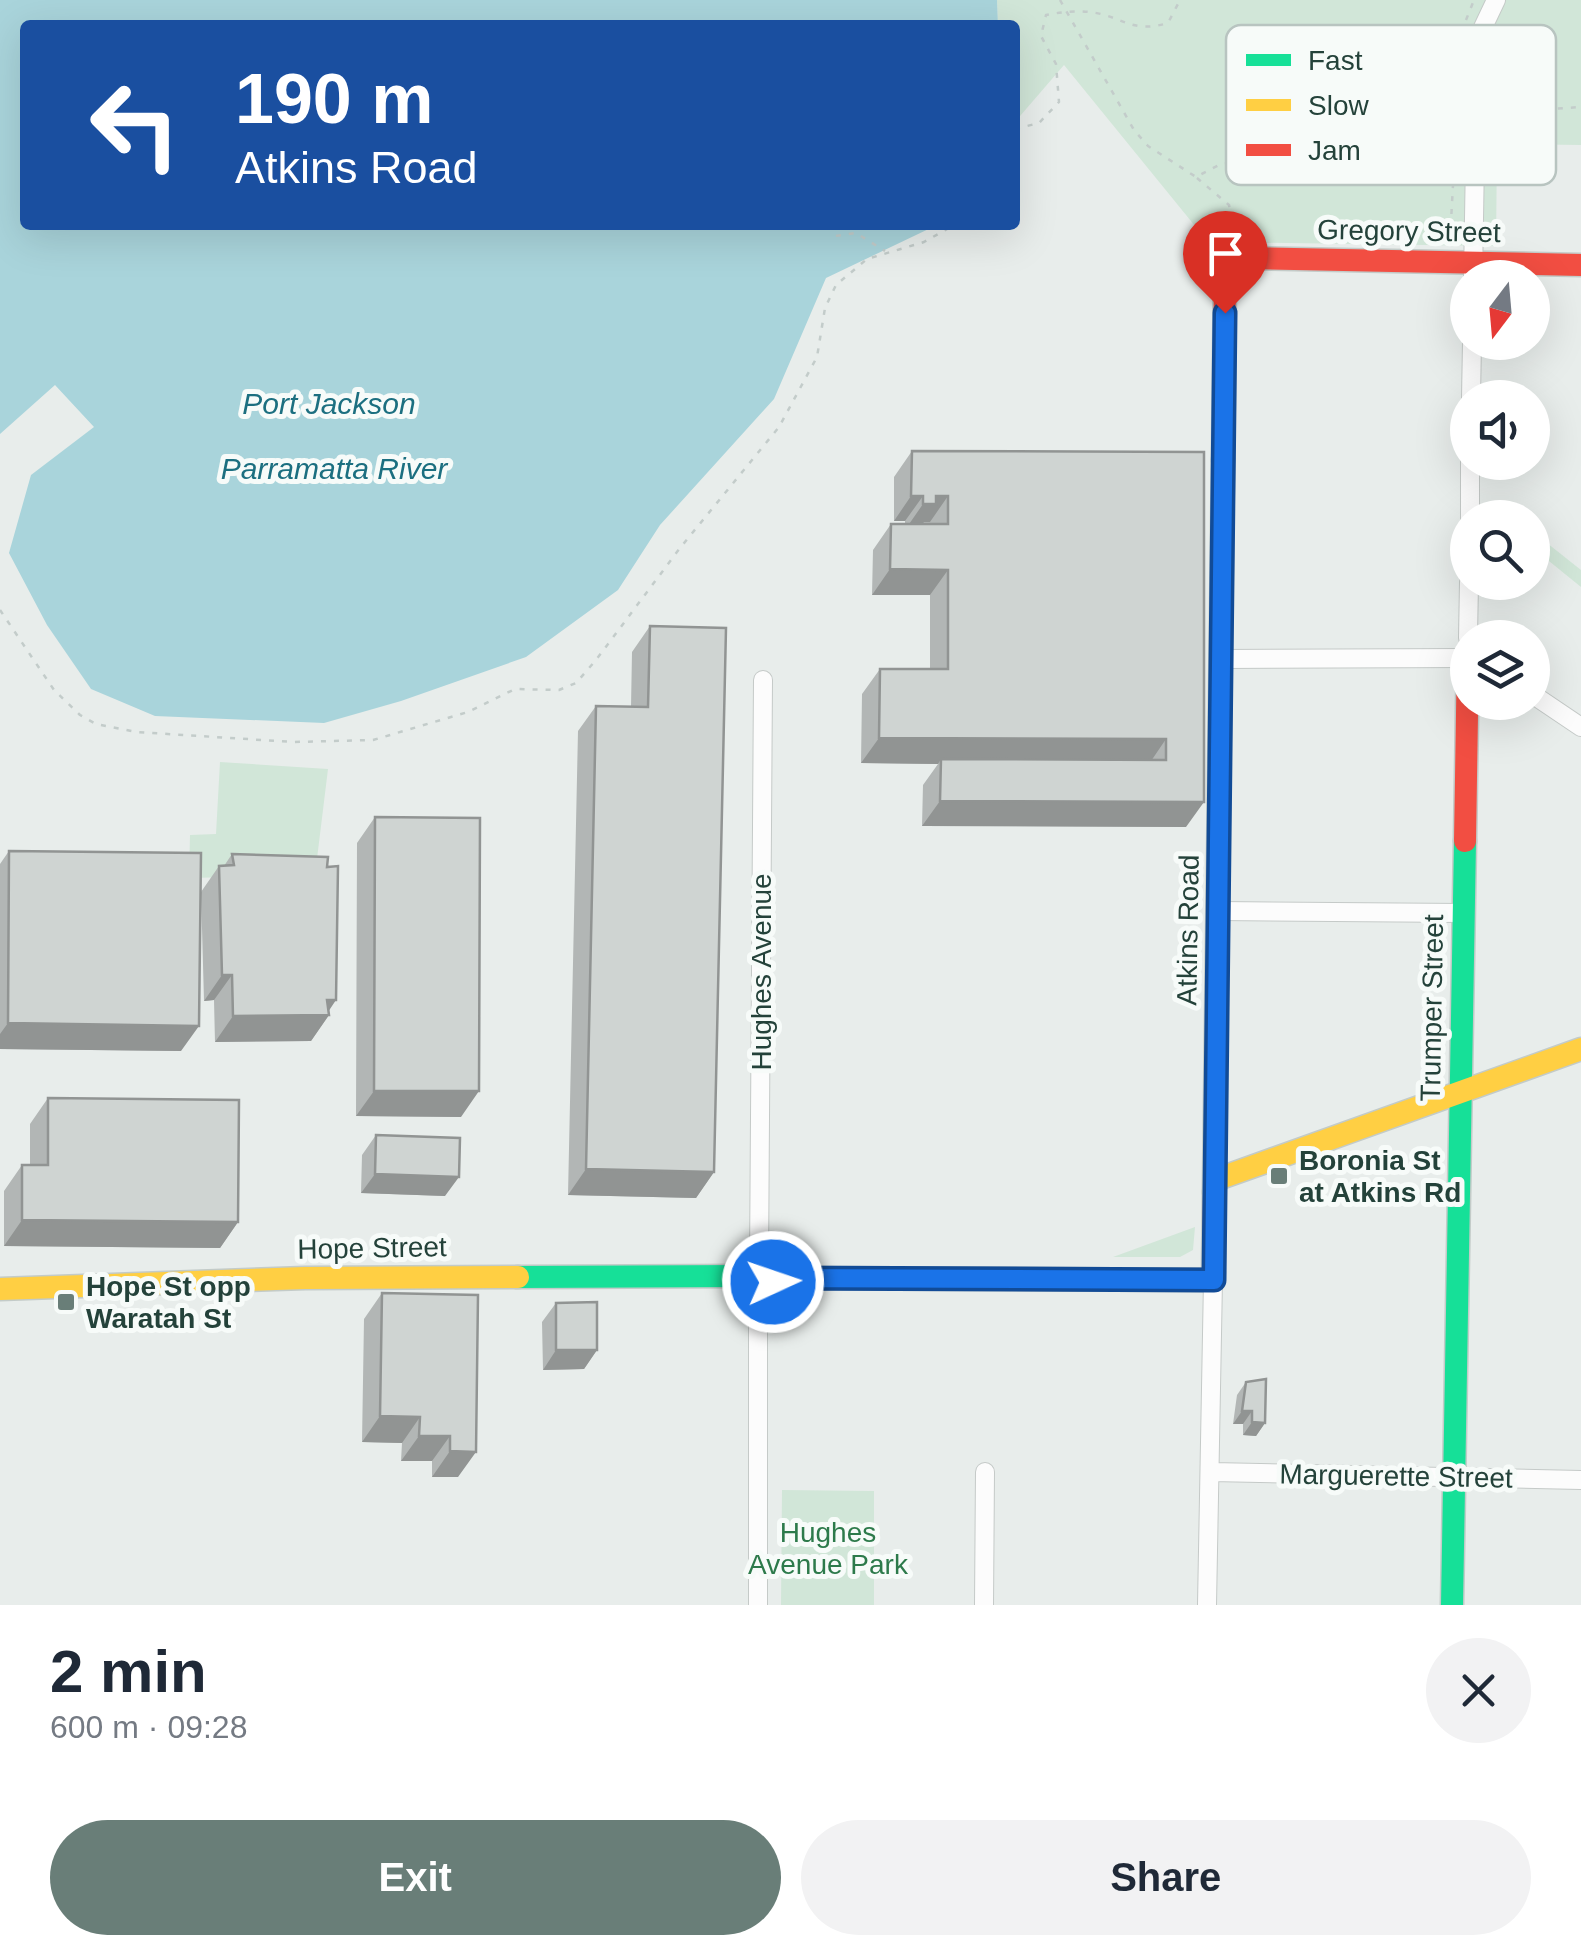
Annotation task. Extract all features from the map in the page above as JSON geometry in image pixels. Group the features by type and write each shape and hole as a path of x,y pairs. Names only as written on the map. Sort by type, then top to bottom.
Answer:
{"street":[{"path":"1484,25 1496,0"},
{"path":"1469,185 1473,260"},
{"name":"Gregory Street","path":"1237,260 1449,261"},
{"name":"Atkins Road","path":"1207,1605 1212,1472 1225,274 1237,260"},
{"name":"Gregory Street","path":"1550,266 1581,265"},
{"path":"1222,659 1450,654"},
{"name":"Hughes Avenue","path":"758,1605 763,680"},
{"path":"1550,706 1581,727"},
{"name":"Trumper Street","path":"1452,1605 1467,720"},
{"path":"1218,911 1463,913"},
{"path":"1215,1180 1581,1049"},
{"name":"Hope Street","path":"0,1288 306,1278 1214,1280"},
{"path":"984,1472 984,1605"},
{"name":"Marguerette Street","path":"1212,1472 1581,1480"}],"path":[{"path":"1062,0 1062,10 1134,130 1148,146 1196,177 1229,205 1237,260"},
{"path":"1112,7 1141,26 1154,27 1168,23 1180,0"},
{"path":"1466,22 1474,0"},
{"path":"1020,127 1049,118 1060,102 1056,64 1041,36 1046,15 1076,3"},
{"path":"1556,109 1581,107"},
{"path":"1196,177 1226,163"},
{"path":"1449,261 1458,185"},
{"path":"833,230 836,236 856,233 885,251"},
{"path":"0,610 54,690 80,715 96,724 137,732 338,743 410,730 468,712 516,689 559,690 576,683 680,548 748,470 801,391 818,357 828,297 850,270 885,251 924,242 945,230"}],"green space":[{"path":"997,0 1581,0 1581,145 1556,145 1556,25 1226,25 1226,185 1497,185 1496,246 1208,242 1064,65 1020,116 1020,20 998,20"},
{"path":"1550,545 1581,570 1581,587 1550,562"},
{"path":"220,762 328,769 315,875 189,878 190,835 216,834"},
{"path":"1195,1227 1193,1250 1180,1257 1113,1257"},
{"name":"Hughes Avenue Park","path":"782,1490 874,1491 874,1605 781,1605"}],"water":[{"name":"Port Jackson","path":"0,0 997,0 998,20 20,20 20,230 927,230 826,278 774,399 660,525 618,590 526,657 401,701 324,723 155,716 91,689 47,625 9,553 31,475 94,427 55,385 0,434"}],"building":[{"path":"912,451 1204,452 1204,802 940,801 941,759 1166,760 1166,739 879,738 880,669 948,669 948,570 890,569 891,524 948,524 948,496 936,496 936,504 923,504 923,496 911,496"},
{"path":"650,626 726,628 714,1172 586,1169 596,706 648,707"},
{"path":"375,817 480,818 479,1091 374,1091"},
{"path":"9,851 201,853 199,1026 8,1023"},
{"path":"232,854 328,857 327,867 338,866 336,1000 327,1000 329,1015 233,1016 232,975 222,975 219,866 234,865"},
{"path":"48,1098 239,1100 238,1222 22,1220 22,1165 48,1165"},
{"path":"376,1135 460,1138 459,1177 375,1174"},
{"path":"382,1293 478,1295 476,1452 450,1451 450,1436 419,1436 420,1417 380,1416"},
{"path":"597,1302 597,1350 556,1350 556,1303"},
{"path":"1266,1379 1265,1423 1252,1422 1252,1411 1242,1411 1246,1382"}],"traffic: fast":[{"path":"1452,1605 1465,841"},
{"path":"518,1277 746,1276"}],"traffic: slow":[{"path":"1214,1192 1223,460"},
{"path":"1215,1180 1581,1049"},
{"path":"0,1289 305,1278 518,1277"}],"traffic: jam":[{"path":"1223,460 1225,275 1229,265 1248,258 1581,265"},
{"path":"1465,841 1467,720"},
{"path":"774,1278 1213,1280 1214,1192"}],"place":[{"name":"Boronia St at Atkins Rd","path":"1279,1176"},
{"name":"Hope St opp Waratah St","path":"66,1302"}],"route":[{"path":"773,1282 774,1278 1214,1280 1225,313"}],"water label":[{"name":"Parramatta River","path":"334,468"}]}
